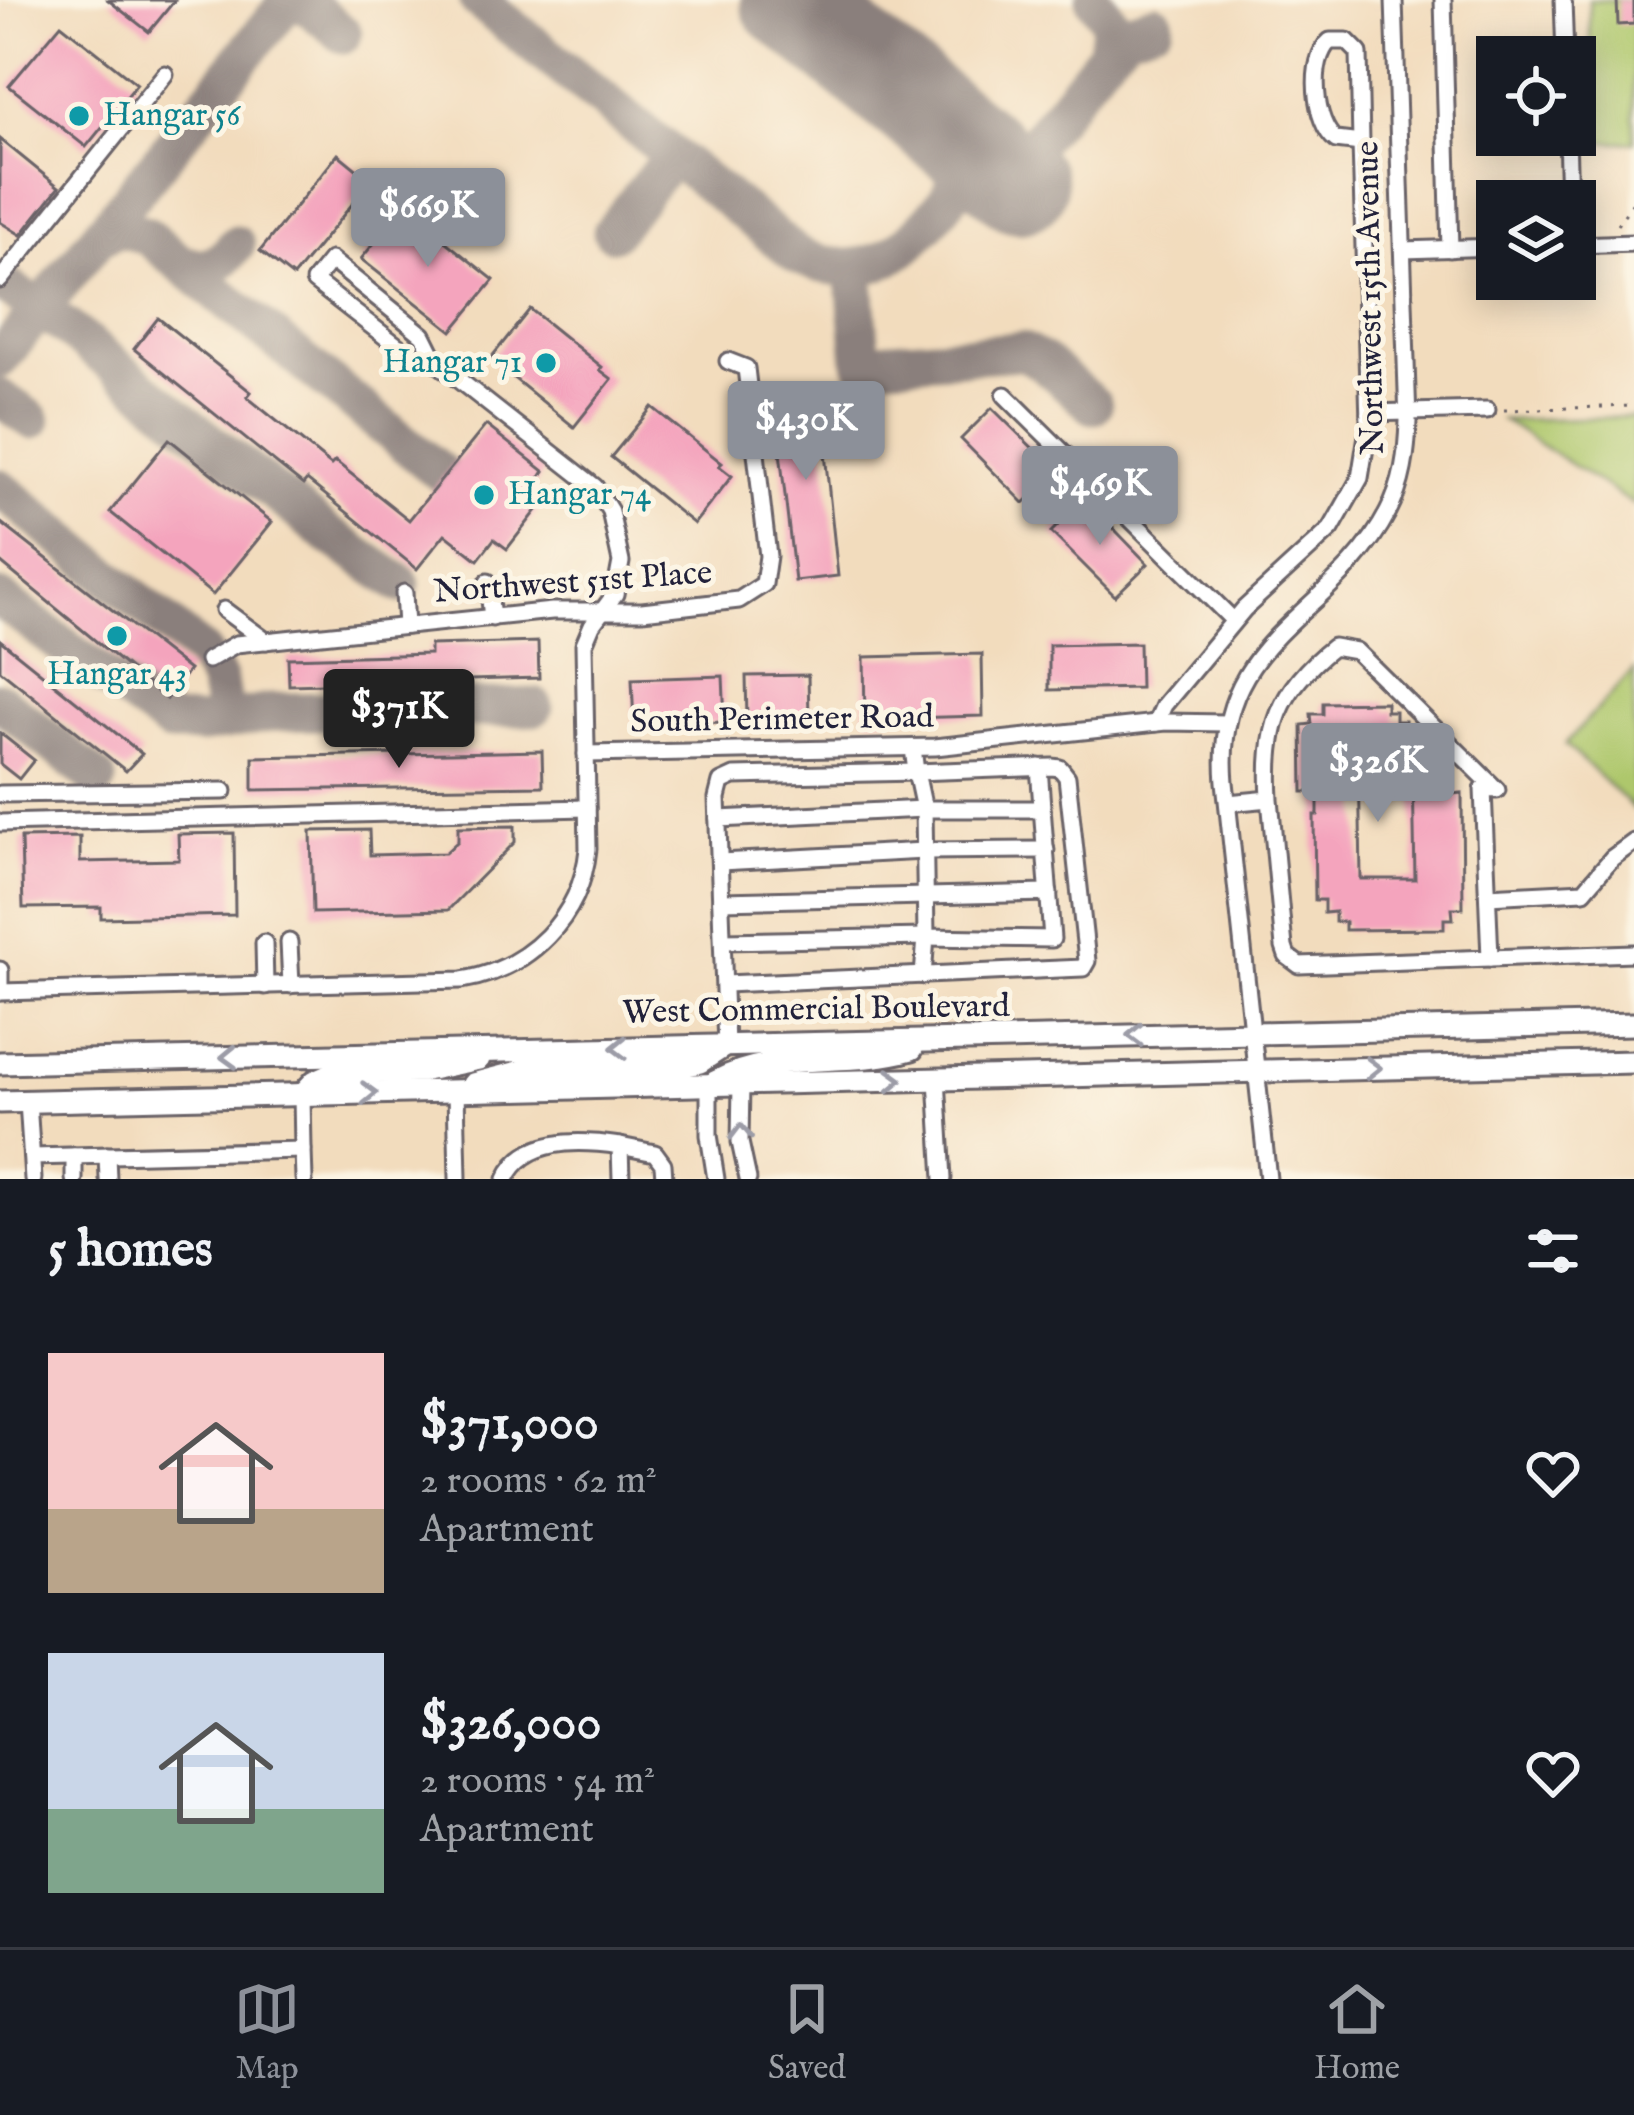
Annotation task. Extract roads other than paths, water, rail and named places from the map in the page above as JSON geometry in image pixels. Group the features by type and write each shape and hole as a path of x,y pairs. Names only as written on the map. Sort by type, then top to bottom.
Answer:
{"highway":[{"name":"West Commercial Boulevard","path":"0,1064 1634,1024"},
{"path":"709,1085 754,1064 862,1060 941,1040"},
{"path":"456,1090 526,1070 693,1064 726,1046"},
{"path":"302,1095 315,1081 332,1074 421,1071 515,1050"},
{"path":"0,1102 1634,1062"}],"street":[{"name":"Northwest 15th Avenue","path":"1268,1179 1223,753 1226,723 1234,696 1257,658 1356,557 1381,525 1401,479 1408,412 1394,0"},
{"path":"1443,0 1450,248"},
{"path":"1563,0 1564,36"},
{"path":"1156,723 1164,705 1234,620 1345,511 1366,458 1369,412 1359,53 1347,41 1330,41 1319,52 1317,64 1324,127 1336,140 1361,143"},
{"path":"0,280 165,74"},
{"path":"1596,244 1634,243"},
{"path":"1403,250 1476,247"},
{"path":"437,363 423,335 331,260 314,281 410,355 437,363 602,495 613,520 621,562 616,594 584,644 586,754"},
{"name":"Northwest 51st Place","path":"208,660 236,644 748,597 764,584 768,556 746,368 728,361"},
{"path":"1006,395 1234,620"},
{"path":"1369,412 1487,410"},
{"path":"488,582 492,618"},
{"path":"404,593 406,626"},
{"path":"224,610 266,641"},
{"path":"1490,958 1484,789 1497,790 1356,651 1334,646 1292,685 1270,740 1270,799 1284,947 1292,962 1299,965 1634,953"},
{"name":"South Perimeter Road","path":"0,992 452,981 483,976 515,962 544,941 572,904 587,859 586,754 914,748 1156,723 1226,723"},
{"path":"914,748 924,808 923,976"},
{"path":"723,941 1052,939 1040,767"},
{"path":"725,984 1079,970 1085,966 1067,777 1060,768 1040,767 734,776 721,782 718,819 726,1046"},
{"path":"0,794 224,790"},
{"path":"1228,803 1270,799"},
{"path":"0,823 587,808"},
{"path":"718,819 924,808 1042,808"},
{"path":"1488,896 1584,891 1612,858 1634,842"},
{"path":"720,862 1046,850"},
{"path":"722,902 1048,892"},
{"path":"289,942 291,986"},
{"path":"263,943 265,986"},
{"path":"0,970 0,992"},
{"path":"937,1079 943,1179"},
{"path":"741,1084 740,1142 748,1179"},
{"path":"709,1085 709,1135 716,1179"},
{"path":"456,1090 458,1179"},
{"path":"302,1095 304,1179"},
{"path":"28,1101 33,1179"},
{"path":"506,1179 517,1158 541,1146 620,1146 656,1153 664,1179"},
{"path":"620,1146 621,1179"},
{"path":"32,1157 303,1150"},
{"path":"107,1155 108,1179"},
{"path":"74,1156 74,1179"}],"place":[{"name":"Hangar 56","path":"79,116"},
{"name":"Hangar 71","path":"546,363"},
{"name":"Hangar 74","path":"484,495"},
{"name":"Hangar 43","path":"117,636"}]}
